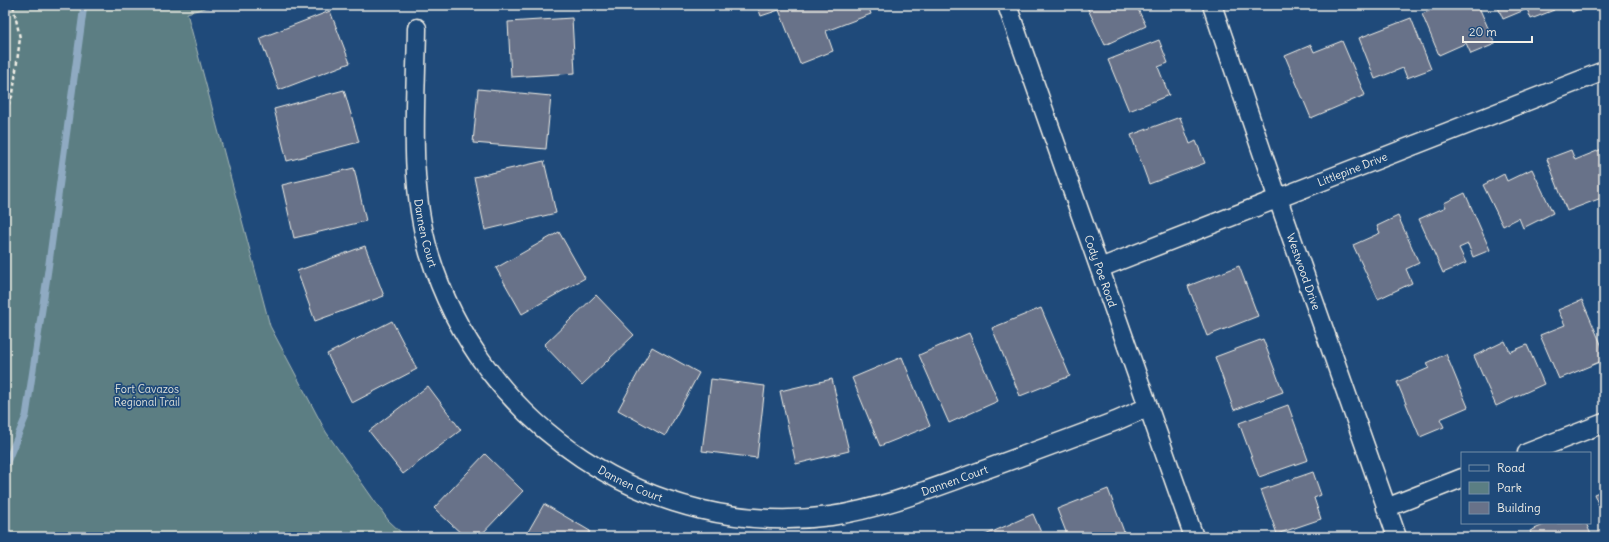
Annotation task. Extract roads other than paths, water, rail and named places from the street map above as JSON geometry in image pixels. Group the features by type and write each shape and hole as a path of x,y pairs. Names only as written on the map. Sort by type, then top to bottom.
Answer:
{"street":[{"name":"Cody Poe Road","path":"1007,5 1194,537"},
{"name":"Westwood Drive","path":"1212,5 1278,199 1397,537"},
{"name":"Dannen Court","path":"417,28 415,141 416,178 419,207 429,253 456,320 488,371 510,397 544,430 578,457 626,484 672,502 708,511 759,518 793,519 828,516 861,511 912,496 1116,421 1148,407"},
{"name":"Littlepine Drive","path":"1100,268 1604,71"},
{"path":"1529,452 1604,423"},
{"path":"1386,508 1461,478"}],"waterway":[{"path":"5,467 26,416 48,270 84,5"}],"park label":[{"name":"Fort Cavazos Regional Trail","path":"147,395"}]}
